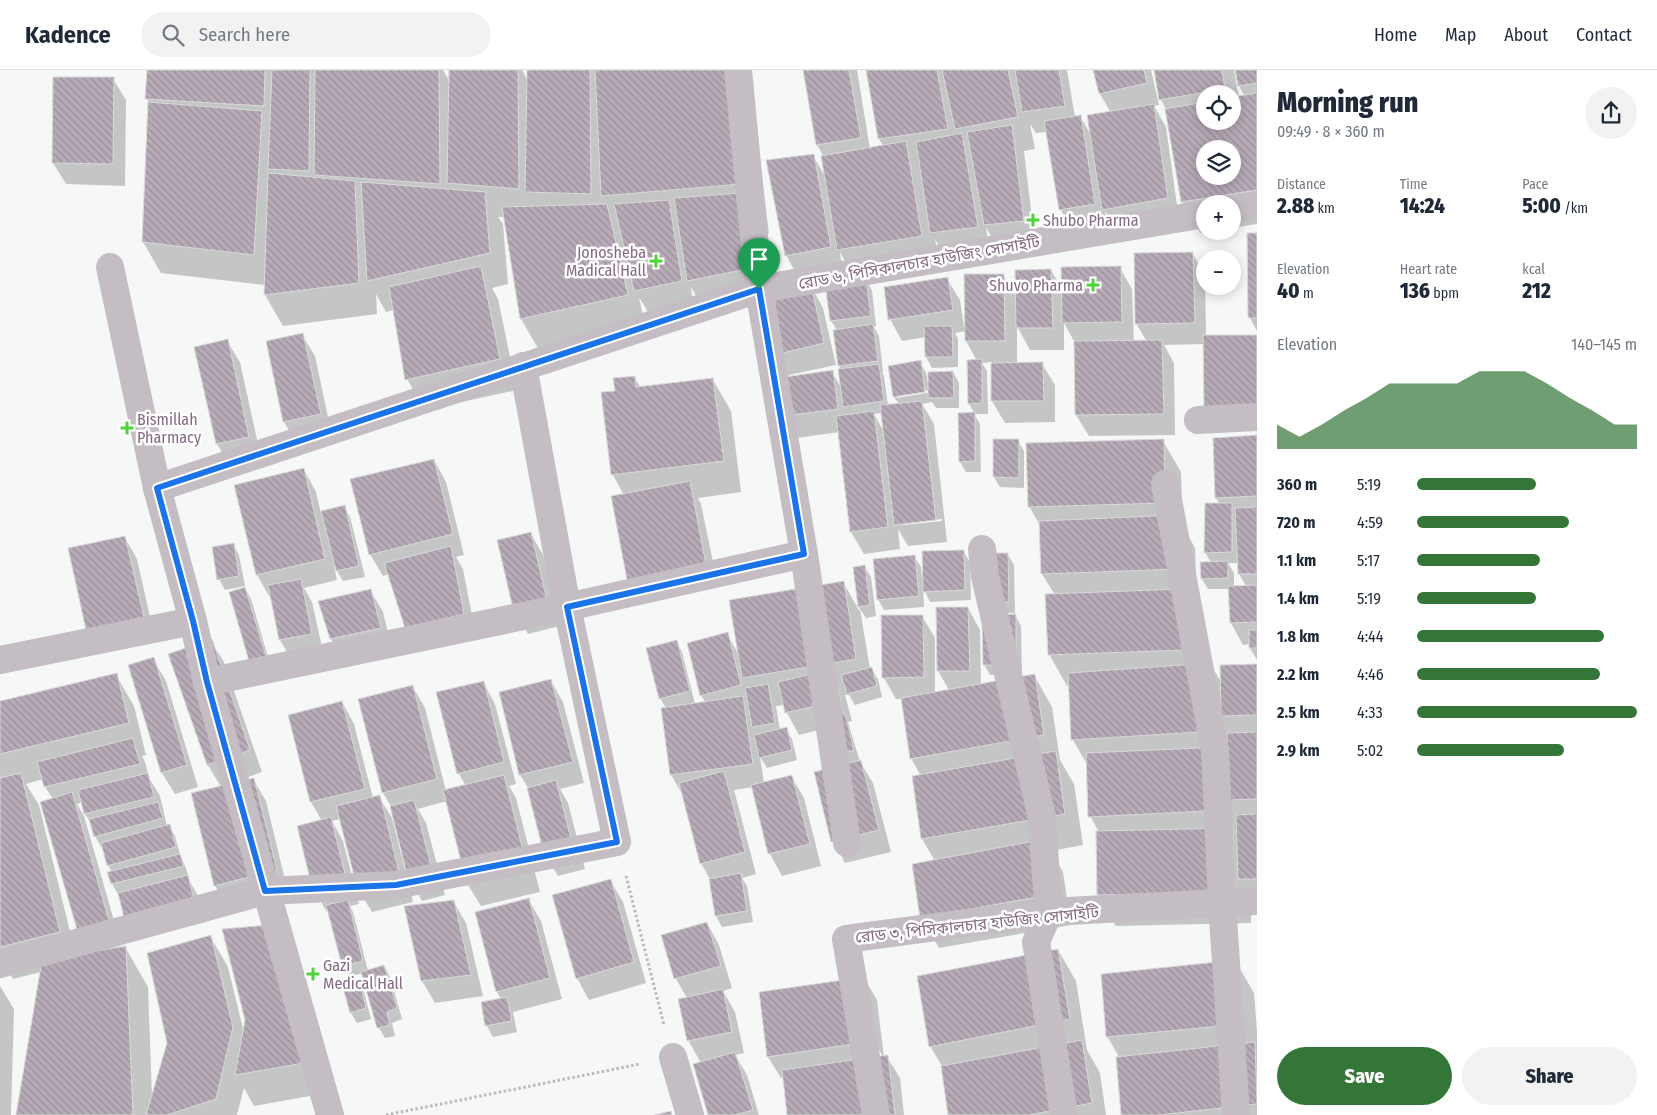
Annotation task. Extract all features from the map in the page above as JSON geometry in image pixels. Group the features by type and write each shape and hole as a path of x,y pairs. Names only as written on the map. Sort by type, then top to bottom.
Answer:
{"street":[{"path":"738,70 759,289 804,554 847,842"},
{"path":"1241,208 1257,205"},
{"name":"রোড ৬, পিসিকালচার হাউজিং সোসাইটি","path":"157,488 759,289 1196,216"},
{"path":"110,267 157,488 193,621 207,682 330,1115"},
{"path":"0,964 265,891 396,885 617,842 567,607 523,366"},
{"path":"1198,420 1257,417"},
{"path":"1165,484 1215,750 1222,902 1236,1115"},
{"path":"982,549 985,577 1041,813 1049,912 1036,942 1064,1115"},
{"path":"207,682 567,607 804,554"},
{"path":"0,660 193,621"},
{"name":"রোড ৩, পিসিকালচার হাউজিং সোসাইটি","path":"876,1115 846,939 1049,912 1257,901"},
{"path":"673,1057 690,1115"}],"path":[{"path":"386,1115 673,1057 617,842"}],"building":[{"path":"147,70 265,70 264,106 145,99"},
{"path":"272,70 310,70 309,171 268,169"},
{"path":"315,70 439,70 440,184 314,175"},
{"path":"449,70 518,70 519,189 447,183"},
{"path":"527,70 590,70 591,194 525,192"},
{"path":"595,70 727,70 741,184 601,196"},
{"path":"803,70 849,70 861,138 816,145"},
{"path":"866,70 937,70 948,129 878,139"},
{"path":"942,70 1008,70 1018,117 955,129"},
{"path":"1015,70 1059,70 1065,106 1022,112"},
{"path":"1093,70 1144,70 1147,83 1099,94"},
{"path":"1154,70 1222,70 1224,85 1196,85 1196,94 1159,100"},
{"path":"1235,70 1257,70 1257,83 1238,85"},
{"path":"53,77 114,77 113,164 52,163"},
{"path":"1257,93 1257,190 1225,195 1196,195 1196,200 1181,202 1165,109 1196,104 1196,130 1241,130 1241,96"},
{"path":"148,102 262,111 254,255 142,242"},
{"path":"1154,104 1168,198 1102,210 1087,115"},
{"path":"1081,115 1095,204 1059,210 1044,121"},
{"path":"1012,125 1024,221 984,225 967,132"},
{"path":"962,133 978,227 930,233 916,142"},
{"path":"906,141 922,236 837,250 821,156"},
{"path":"814,154 831,247 785,256 766,160"},
{"path":"268,173 355,181 359,283 264,295"},
{"path":"361,182 485,192 490,253 367,281"},
{"path":"741,193 757,267 687,281 674,198"},
{"path":"669,200 682,281 634,291 614,204"},
{"path":"607,204 628,295 520,319 502,207"},
{"path":"1247,233 1257,233 1257,318 1248,318"},
{"path":"1193,252 1195,323 1135,324 1134,253"},
{"path":"481,266 500,359 405,380 389,287"},
{"path":"1121,266 1122,322 1062,323 1061,267"},
{"path":"1051,269 1053,328 1016,328 1015,270"},
{"path":"964,274 1004,274 1005,341 965,341"},
{"path":"948,277 953,310 888,320 884,287"},
{"path":"866,278 871,316 830,321 825,284"},
{"path":"811,285 824,343 774,355 761,295"},
{"path":"873,324 878,361 838,366 833,330"},
{"path":"924,326 952,326 953,357 925,357"},
{"path":"303,333 321,414 283,422 266,341"},
{"path":"1203,335 1257,335 1257,407 1204,408"},
{"path":"228,339 249,437 216,444 194,347"},
{"path":"1162,340 1164,414 1075,415 1074,341"},
{"path":"982,359 982,403 968,404 967,360"},
{"path":"921,360 925,392 893,397 888,366"},
{"path":"1043,362 1044,401 991,401 991,363"},
{"path":"879,364 884,401 843,407 838,369"},
{"path":"833,370 838,409 783,416 778,378"},
{"path":"953,371 954,398 928,398 928,372"},
{"path":"635,376 636,387 713,378 724,461 611,475 601,392 615,391 613,378"},
{"path":"922,401 936,520 894,525 880,405"},
{"path":"874,411 888,527 850,532 836,416"},
{"path":"975,412 975,461 959,462 958,413"},
{"path":"1257,435 1257,496 1215,498 1213,438"},
{"path":"993,439 1019,439 1019,478 993,477"},
{"path":"1164,439 1165,503 1028,507 1026,443"},
{"path":"434,459 453,534 369,555 350,479"},
{"path":"304,468 325,559 256,575 234,485"},
{"path":"690,481 706,565 627,580 611,496"},
{"path":"1205,503 1232,503 1232,552 1204,553"},
{"path":"345,505 359,566 336,571 321,511"},
{"path":"1257,507 1257,574 1238,574 1235,508"},
{"path":"1178,515 1179,569 1041,574 1039,521"},
{"path":"531,532 548,605 514,613 497,540"},
{"path":"125,536 144,617 86,630 68,548"},
{"path":"234,543 239,576 217,580 212,547"},
{"path":"451,546 464,614 405,628 384,563"},
{"path":"964,550 965,590 923,592 922,551"},
{"path":"976,553 1008,553 1009,602 977,602"},
{"path":"915,555 919,596 877,600 873,559"},
{"path":"1228,561 1228,578 1201,579 1200,562"},
{"path":"865,565 870,605 858,607 853,567"},
{"path":"301,579 312,634 279,640 268,585"},
{"path":"844,581 856,659 742,678 729,600"},
{"path":"1257,585 1257,622 1230,623 1228,586"},
{"path":"245,587 268,663 251,668 229,592"},
{"path":"371,589 381,628 330,639 318,601"},
{"path":"1182,589 1184,650 1048,655 1045,594"},
{"path":"936,607 968,607 970,671 937,671"},
{"path":"1016,614 1016,665 983,665 982,615"},
{"path":"881,615 923,615 924,677 882,678"},
{"path":"1249,630 1257,630 1257,648 1249,648"},
{"path":"728,632 741,685 700,696 687,643"},
{"path":"212,639 250,750 207,765 168,654"},
{"path":"677,640 690,691 659,699 646,648"},
{"path":"154,657 187,765 161,773 128,665"},
{"path":"1211,663 1215,731 1071,740 1068,673"},
{"path":"1257,664 1257,715 1221,716 1220,665"},
{"path":"872,667 877,686 847,694 841,675"},
{"path":"832,669 841,700 785,713 778,682"},
{"path":"117,673 129,723 0,754 0,701"},
{"path":"1035,674 1044,735 910,759 901,698"},
{"path":"551,679 573,762 519,775 499,692"},
{"path":"484,681 504,762 457,774 436,692"},
{"path":"768,684 775,723 752,727 745,688"},
{"path":"413,685 437,779 382,793 358,699"},
{"path":"743,696 753,764 670,775 661,708"},
{"path":"342,701 365,789 310,802 288,715"},
{"path":"845,713 854,750 825,758 815,721"},
{"path":"787,727 792,750 759,758 754,735"},
{"path":"1257,732 1257,799 1228,800 1227,733"},
{"path":"133,738 140,764 44,787 37,762"},
{"path":"1223,747 1225,810 1088,817 1086,753"},
{"path":"1056,751 1065,814 921,839 912,776"},
{"path":"861,760 879,830 831,842 814,772"},
{"path":"724,771 745,852 700,864 679,783"},
{"path":"21,773 60,932 0,947 0,778"},
{"path":"148,773 154,797 84,814 78,790"},
{"path":"504,775 528,870 467,885 443,790"},
{"path":"792,775 810,844 768,854 751,785"},
{"path":"254,778 277,870 214,886 191,793"},
{"path":"556,780 573,847 544,854 527,788"},
{"path":"72,792 110,924 78,933 40,802"},
{"path":"380,795 401,880 358,891 336,806"},
{"path":"414,800 433,873 408,879 390,806"},
{"path":"158,802 163,818 94,837 89,819"},
{"path":"1257,814 1257,879 1238,879 1236,815"},
{"path":"331,817 347,882 313,891 297,826"},
{"path":"170,824 176,847 107,866 101,843"},
{"path":"1233,828 1234,892 1097,895 1096,831"},
{"path":"1045,839 1054,894 920,918 912,864"},
{"path":"180,854 184,866 111,884 107,872"},
{"path":"741,873 747,911 715,916 709,879"},
{"path":"188,875 194,900 124,918 118,893"},
{"path":"611,879 634,962 576,979 552,895"},
{"path":"529,898 550,978 496,992 475,912"},
{"path":"348,900 363,961 342,966 326,905"},
{"path":"454,900 471,975 421,981 404,906"},
{"path":"707,922 721,966 674,979 661,935"},
{"path":"269,925 304,1063 235,1075 245,1020 222,929"},
{"path":"211,935 233,1027 216,1099 167,1115 146,1115 167,1043 147,953"},
{"path":"126,946 133,1115 16,1115 42,960"},
{"path":"1058,949 1070,1019 929,1047 917,976"},
{"path":"1236,960 1242,1024 1106,1037 1101,974"},
{"path":"384,965 397,1008 387,1012 390,1025 377,1028 361,972"},
{"path":"865,977 873,1041 767,1057 759,992"},
{"path":"359,979 366,1008 350,1013 342,984"},
{"path":"723,989 732,1032 687,1041 678,999"},
{"path":"507,997 512,1021 485,1026 481,1002"},
{"path":"1082,1040 1092,1103 1029,1115 948,1115 941,1066"},
{"path":"1255,1042 1257,1104 1159,1115 1121,1115 1116,1057"},
{"path":"735,1052 753,1110 735,1115 708,1115 693,1064"},
{"path":"888,1055 895,1115 787,1115 782,1070"},
{"path":"671,1111 672,1115 654,1115"}],"place":[{"name":"Shubo Pharma","path":"1033,220"},
{"name":"Jonosheba Madical Hall","path":"656,261"},
{"name":"Shuvo Pharma","path":"1093,285"},
{"name":"Bismillah Pharmacy","path":"127,428"},
{"name":"Gazi Medical Hall","path":"313,974"}],"route":[{"path":"759,289 804,554 567,607 617,842 396,885 265,891 207,682 193,621 157,488 759,289"}]}
